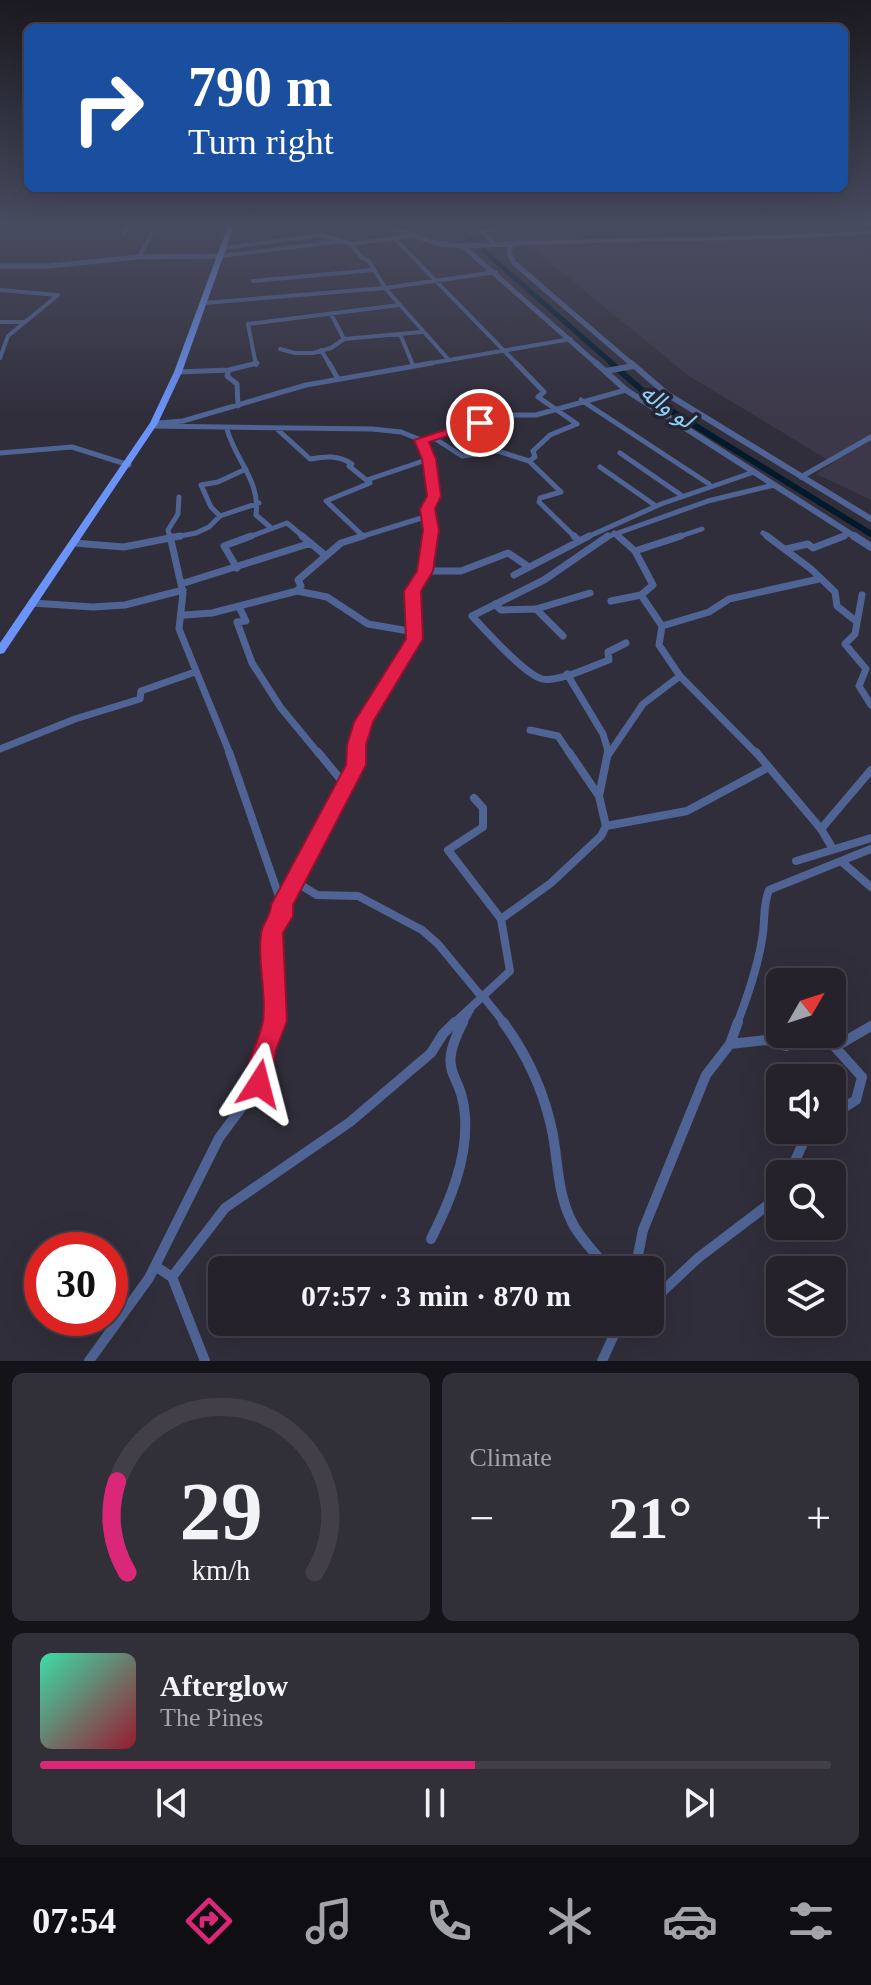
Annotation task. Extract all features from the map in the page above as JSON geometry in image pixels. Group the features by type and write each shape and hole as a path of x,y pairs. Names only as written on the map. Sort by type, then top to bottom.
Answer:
{"main road":[{"path":"0,651 129,465 153,425 178,372 209,290"}],"street":[{"path":"0,290 58,295 8,336 0,358"},
{"path":"204,303 367,290"},
{"path":"386,290 448,359"},
{"path":"443,290 544,392 538,397 577,424 539,443 533,451 535,457 529,461"},
{"path":"516,290 626,390 871,547"},
{"path":"545,290 631,364 688,408 871,519"},
{"path":"178,372 229,370 257,365 248,324 399,305"},
{"path":"331,314 344,339"},
{"path":"0,322 25,322"},
{"path":"280,349 289,354 336,346 344,339 422,332"},
{"path":"400,334 413,365"},
{"path":"153,425 183,421 338,379 571,339"},
{"path":"321,350 338,379"},
{"path":"604,370 631,364"},
{"path":"229,370 227,376 237,384 238,406"},
{"path":"153,425 227,429 372,429 401,432 421,440 503,415 536,415 581,400 626,390"},
{"path":"581,400 709,484"},
{"path":"227,429 229,441 259,494 256,515 270,527"},
{"path":"277,429 310,459 329,454 341,457 370,483 326,501 362,535"},
{"path":"801,477 871,437"},
{"path":"434,438 462,456 479,454 485,447 529,461 561,492 540,498 539,502 578,540"},
{"path":"282,905 356,765 357,745 364,722 414,639 412,591 425,571 431,530 427,509 434,496 429,459 421,440"},
{"path":"0,453 45,447 81,448 103,455 112,463 129,465"},
{"path":"620,453 681,495"},
{"path":"367,480 429,459"},
{"path":"600,467 656,506"},
{"path":"220,516 211,507 201,485 218,482 246,469"},
{"path":"514,575 578,540 681,495 754,472"},
{"path":"626,643 608,652 609,660 567,674 539,679 472,616 544,580 594,543 614,533 708,501 774,485"},
{"path":"89,1361 155,1266 219,1138 259,1084 264,1050 275,1021 272,932 282,916 282,905 240,779 179,629 185,615 182,587 168,530 178,514 179,497"},
{"path":"74,543 124,547 170,538 209,527 220,516 259,503"},
{"path":"299,588 298,580 341,543 428,516"},
{"path":"237,568 224,546 287,523 326,556"},
{"path":"635,551 702,529"},
{"path":"611,601 641,595 653,585 635,551 614,533"},
{"path":"763,533 835,592 832,599 835,606 857,622"},
{"path":"786,549 808,544 813,548 849,534"},
{"path":"32,603 114,606 182,587 311,543"},
{"path":"425,571 461,571 508,553 529,567"},
{"path":"662,626 709,612 729,599 819,579"},
{"path":"185,615 239,607 299,588 327,597 368,624 415,632"},
{"path":"495,604 501,610 536,609 590,593"},
{"path":"641,595 662,626 659,645 680,676 741,735 821,829 833,849"},
{"path":"862,595 855,634 845,644 866,669 859,686 871,705"},
{"path":"239,607 246,621 237,622 252,663 281,708 346,786"},
{"path":"536,609 563,636"},
{"path":"0,749 75,719 140,699 141,691 195,672"},
{"path":"567,674 603,734 609,754"},
{"path":"599,796 609,754 643,704 680,676"},
{"path":"501,919 551,883 601,836 606,826 599,796 558,736 530,730"},
{"path":"606,826 687,811 767,768"},
{"path":"821,829 871,770"},
{"path":"172,1277 225,1208 350,1122 431,1053 443,1034 510,971 501,919 448,850 483,827 483,808 474,798"},
{"path":"796,861 871,838"},
{"path":"638,1256 643,1230 706,1075 730,1044 757,963 763,931 763,904 769,890 871,849"},
{"path":"842,862 871,887"},
{"path":"294,881 317,895 358,896 422,930 438,944 481,996"},
{"path":"431,1239 452,1199 466,1114 449,1063 458,1035 479,992 509,1026 530,1067 546,1106 559,1179 572,1222 598,1256"},
{"path":"846,1041 871,1026"},
{"path":"730,1044 766,1040"},
{"path":"836,1048 862,1077 856,1100 846,1106"},
{"path":"664,1290 698,1258 766,1206"},
{"path":"155,1266 172,1277 205,1361"},
{"path":"602,1361 614,1336"}],"shaded area":[{"path":"583,290 871,290 871,500 816,474 833,463 689,376"}],"waterway":[{"name":"لو واله","path":"528,290 614,365"},
{"name":"لو واله","path":"611,363 652,399 871,534"}],"route":[{"path":"259,1084 264,1050 275,1021 272,932 282,916 282,905 356,765 357,745 364,722 414,639 412,591 425,571 431,530 427,509 434,496 429,459 421,440 480,423"}]}
